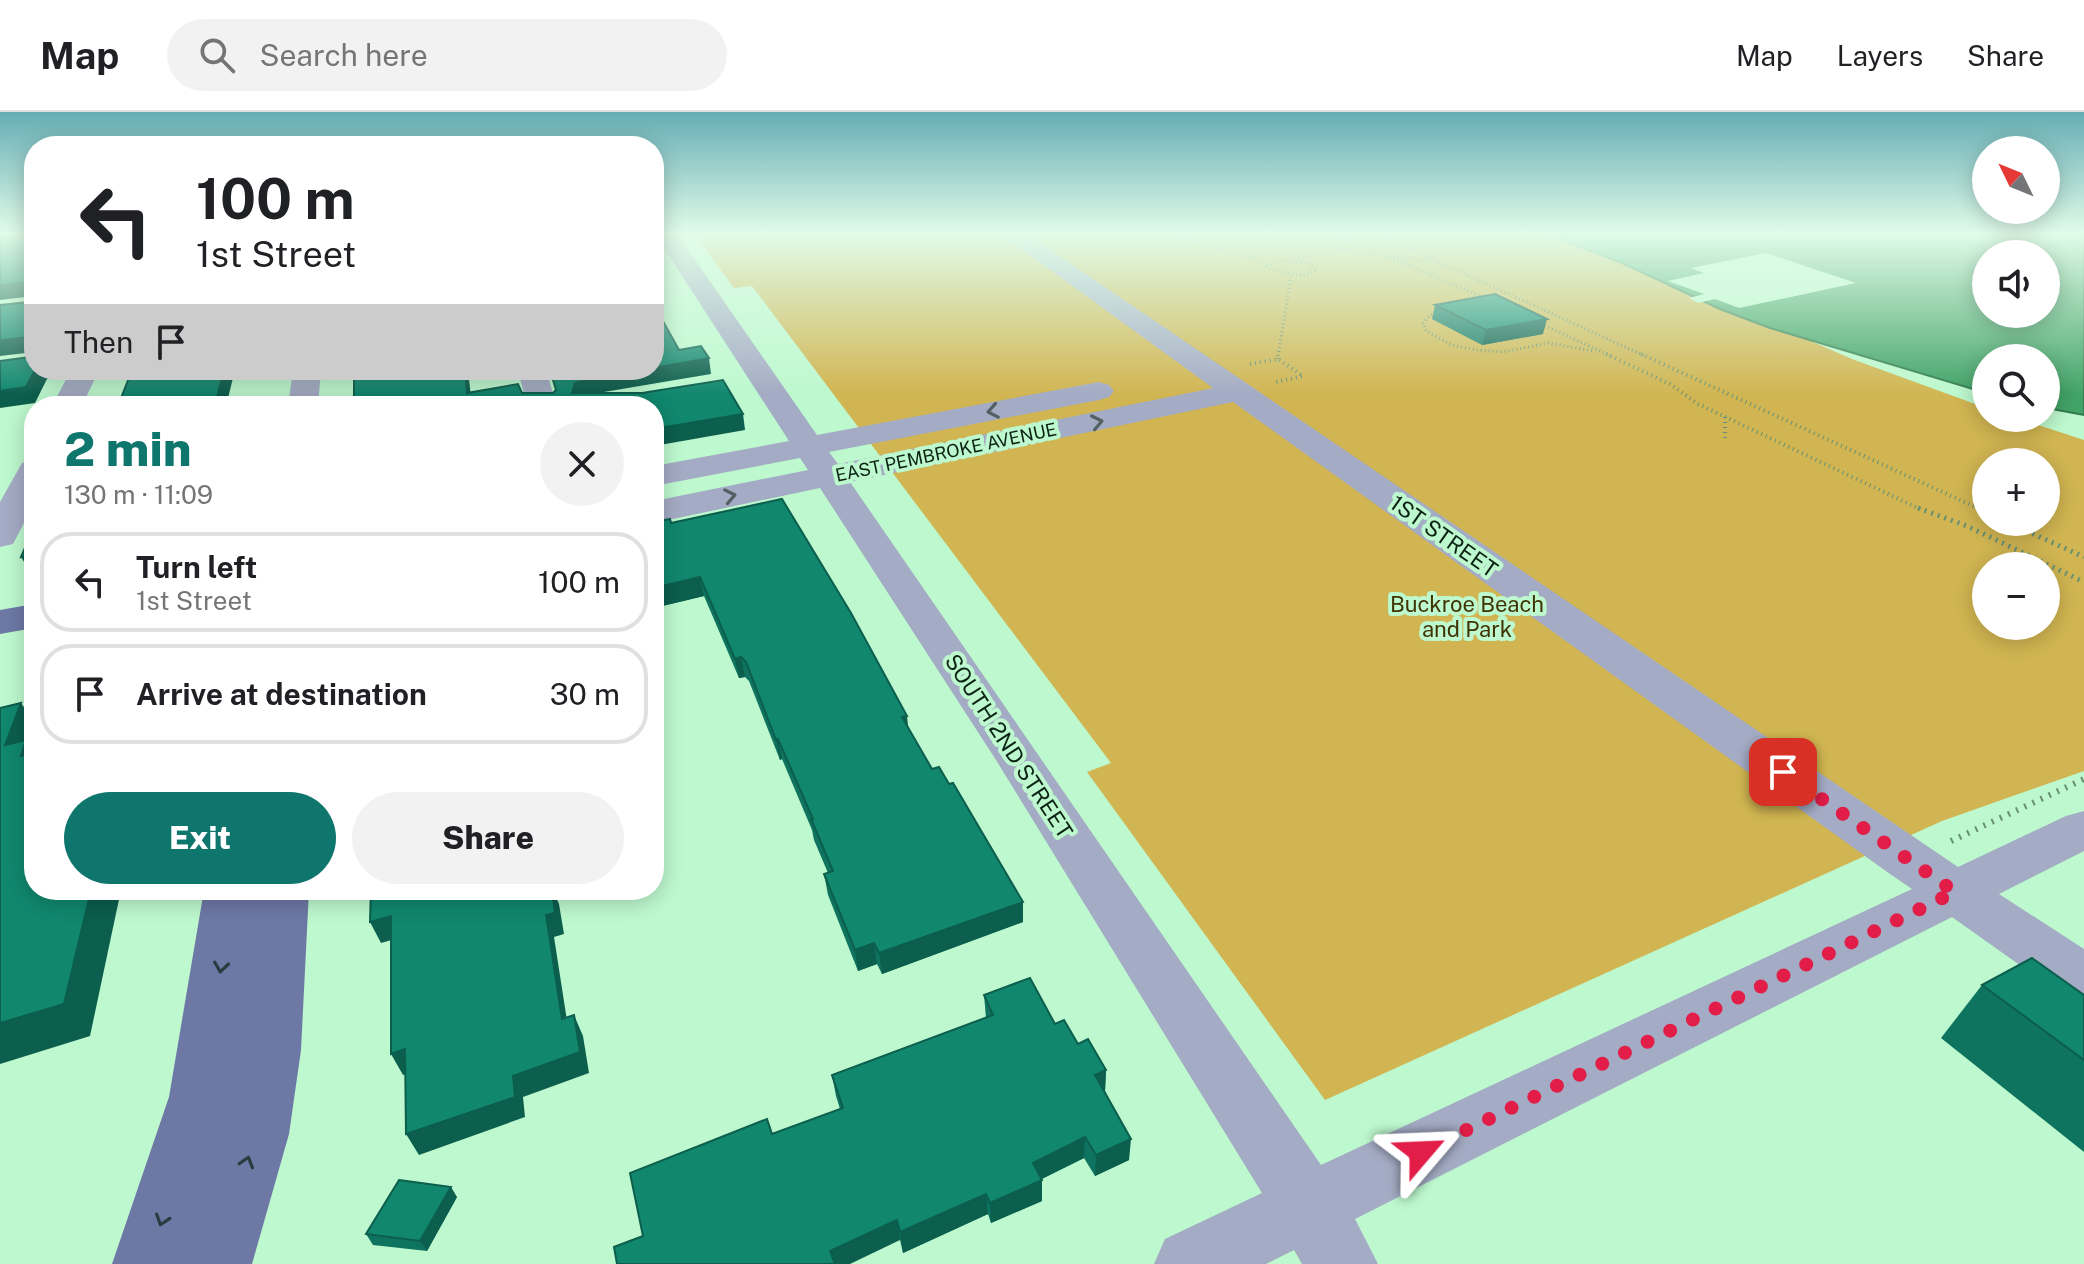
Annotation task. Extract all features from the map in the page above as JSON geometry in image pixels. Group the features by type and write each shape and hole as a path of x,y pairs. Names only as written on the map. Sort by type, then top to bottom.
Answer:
{"main road":[{"path":"0,622 24,618"},
{"path":"148,1264 201,1097 230,900"},
{"path":"216,1264 256,1134 270,1050 281,900"}],"street":[{"name":"SOUTH 2ND STREET","path":"692,288 748,380 819,461 1015,753 1308,1206 1342,1264"},
{"name":"1ST STREET","path":"1097,288 1240,378 1932,876 2084,979"},
{"path":"1154,380 1240,378"},
{"name":"EAST PEMBROKE AVENUE","path":"664,475 819,461 1240,378"},
{"name":"EAST PEMBROKE AVENUE","path":"664,509 819,461 1123,386"},
{"path":"0,536 17,504"},
{"path":"1190,1264 1308,1206 1932,876 2084,829"}],"path":[{"path":"1278,359 1289,288"},
{"path":"1462,288 1491,301"},
{"path":"1494,288 1972,506"},
{"path":"1443,312 1430,315 1423,323 1426,331 1452,345 1503,352 1548,343 1602,352"},
{"path":"1533,320 1670,384 1698,404 1725,417 2084,582"},
{"path":"1240,378 1303,376 1278,359"},
{"path":"1240,378 1278,359"},
{"path":"1725,417 1725,442"},
{"path":"2038,536 2084,557"},
{"path":"1932,876 2084,779"}],"green space":[{"name":"Buckroe Beach and Park","path":"753,288 1689,288 1852,359 1972,403 1972,432 2060,432 2084,440 2084,771 1942,821 1325,1100 1087,772 1111,763"}],"shaded area":[{"path":"1675,288 1972,288 1972,328 2060,328 2060,288 2084,288 2084,415 2060,411 2060,344 1972,344 1972,389 1770,328"}],"pier":[{"path":"1687,288 1834,288 1739,308 1715,299 1698,303 1689,298 1704,294"}],"building":[{"path":"1495,294 1547,319 1486,330 1435,305"},
{"path":"24,303 24,337 0,340 0,305"},
{"path":"664,323 679,350 701,346 709,358 664,366"},
{"path":"24,358 24,380 30,380 26,387 0,391 0,361"},
{"path":"128,380 221,380 217,396 122,396"},
{"path":"354,380 466,380 467,393 518,384 522,393 553,393 556,390 553,380 585,380 575,383 572,393 642,393 723,380 743,414 664,427 664,396 354,396"},
{"path":"782,499 851,613 907,716 902,717 932,769 939,767 949,784 953,783 1023,902 879,953 874,943 855,950 824,874 833,871 746,662 741,657 735,659 700,577 664,586 664,520 670,519 671,523"},
{"path":"21,703 5,745 24,740 21,756 24,755 24,900 89,900 64,1004 0,1023 0,708"},
{"path":"371,900 553,900 555,913 546,915 562,1019 574,1015 580,1052 513,1076 515,1097 406,1134 405,1049 391,1054 391,916 370,922"},
{"path":"2032,958 2084,995 2084,1060 1982,985"},
{"path":"1030,978 1055,1024 1064,1020 1078,1044 1088,1039 1106,1070 1095,1075 1131,1139 1096,1155 1085,1137 1033,1163 1042,1180 990,1203 986,1194 900,1232 897,1220 830,1251 835,1264 617,1264 614,1247 643,1236 630,1173 767,1119 772,1134 843,1108 832,1075 993,1015 984,995"},
{"path":"399,1180 451,1187 420,1241 366,1234"}],"route":[{"path":"1421,1152 1955,892 1783,772"}]}
